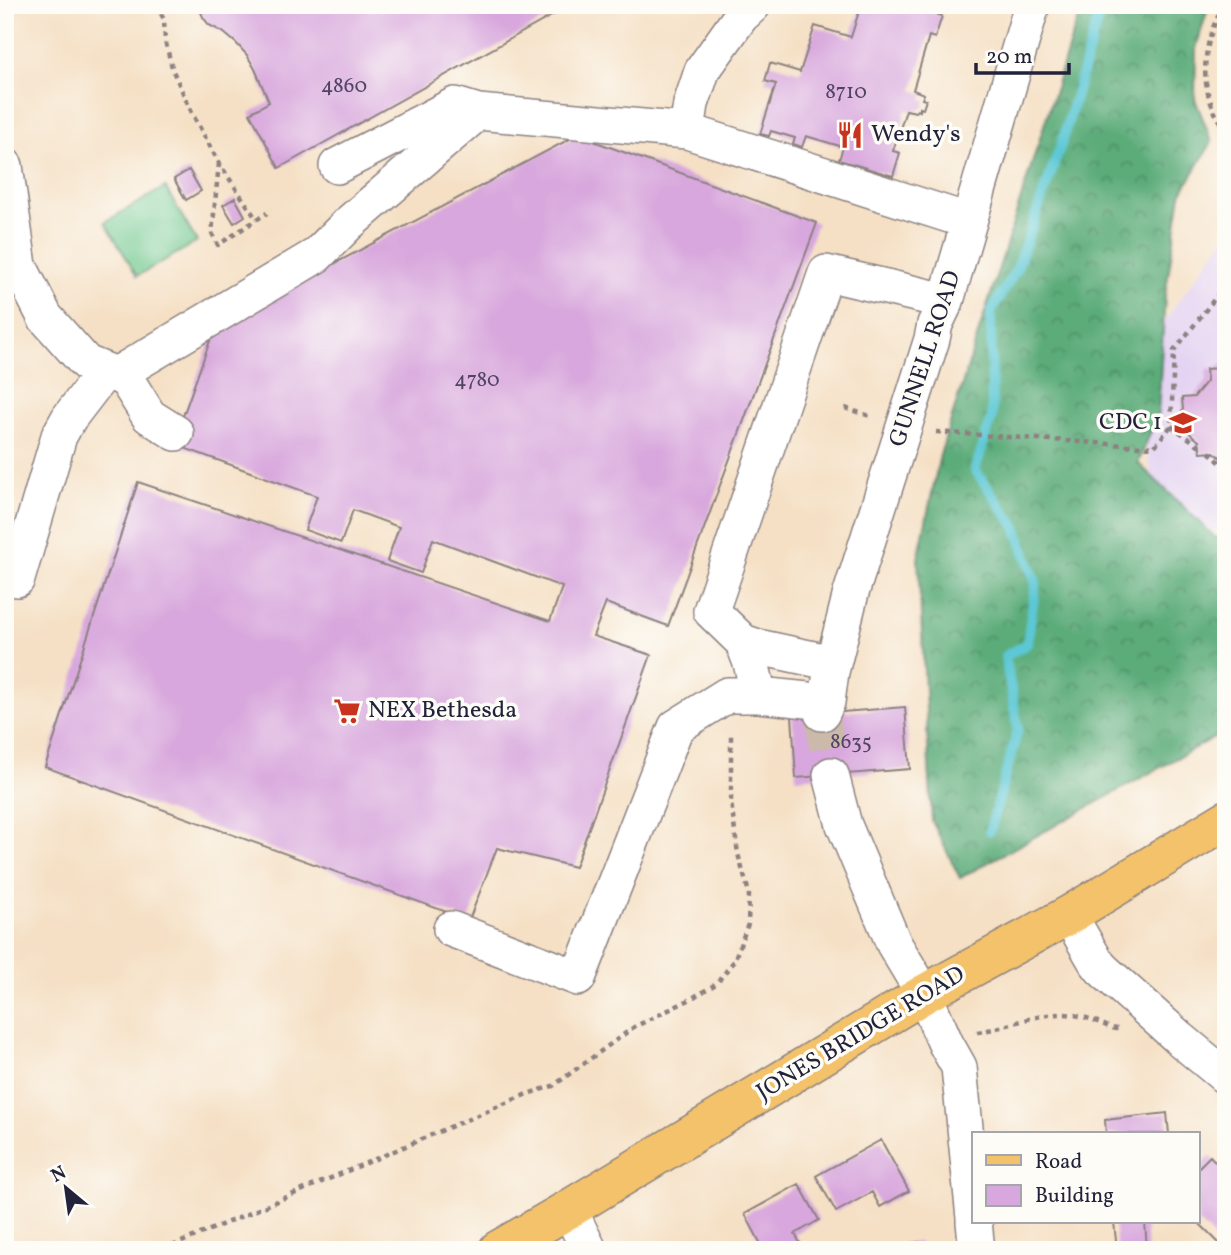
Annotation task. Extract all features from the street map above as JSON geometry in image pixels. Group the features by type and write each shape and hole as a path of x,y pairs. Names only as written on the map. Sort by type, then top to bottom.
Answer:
{"main road":[{"name":"JONES BRIDGE ROAD","path":"498,1250 924,994 1069,915 1226,820"}],"street":[{"path":"687,131 691,104 702,71 741,16 753,5"},
{"name":"GUNNELL ROAD","path":"759,695 824,708 850,593 935,324 946,301 1032,5"},
{"path":"337,166 455,105 478,112 687,131 968,221"},
{"path":"17,579 59,436 69,418 111,373 317,256 349,223 478,112"},
{"path":"7,188 19,266 45,317 86,363 126,379 149,416 176,433"},
{"path":"451,929 578,978 676,727 727,695 759,695 743,642 711,611 813,270 946,301"},
{"path":"743,642 833,663"},
{"path":"831,775 844,825 890,936 924,994 958,1067 972,1201"},
{"path":"1069,915 1095,960 1226,1077"},
{"path":"569,1209 589,1250"},
{"path":"974,1224 977,1250"}],"path":[{"path":"156,5 164,19 165,41 173,71 193,115 219,163 257,220"},
{"path":"1224,5 1210,32 1206,77 1208,94 1226,132"},
{"path":"219,163 212,233 218,245 267,213"},
{"path":"961,433 1154,447 1171,426 1174,351 1226,284"},
{"path":"1171,426 1200,446"},
{"path":"1209,452 1226,468"},
{"path":"163,1250 527,1094 553,1086 634,1027 716,984 734,961 748,924 749,893 738,854 731,802 731,731"},
{"path":"972,1032 990,1030 1022,1020 1067,1014 1115,1029 1164,1024"}],"shaded area":[{"name":"CDC 1","path":"1226,236 1226,530 1211,531 1152,478 1130,368"}],"green space":[{"path":"1082,5 1209,5 1196,48 1195,99 1212,142 1181,194 1165,295 1158,414 1138,463 1216,538 1226,536 1226,731 960,878 932,821 918,559 940,455"},
{"path":"165,187 197,242 137,276 105,222"}],"building":[{"path":"198,5 571,5 279,168 250,113 269,102 255,69 236,43 209,25"},
{"path":"861,5 887,5 908,11 910,6 942,16 935,38 929,36 913,90 924,94 922,99 926,100 920,111 906,110 893,151 900,153 893,176 839,160 843,147 806,136 802,147 793,144 795,138 771,131 769,136 760,134 776,84 765,81 770,63 800,72 815,26 851,37"},
{"path":"577,135 817,223 668,626 606,603 593,636 651,655 575,867 497,848 469,920 45,767 138,482 550,621 562,587 433,539 421,573 387,561 399,527 353,510 341,543 305,530 317,496 173,444 215,327"},
{"path":"189,170 201,191 186,200 174,179"},
{"path":"235,198 245,216 234,223 223,205"},
{"path":"1226,358 1226,462 1214,452 1201,453 1199,441 1175,421 1183,410 1182,398 1194,397 1207,381 1206,369 1218,368"},
{"path":"905,707 910,769 796,778 792,716"},
{"path":"1167,1113 1169,1132 1106,1132 1105,1120"},
{"path":"881,1140 909,1191 880,1207 872,1192 836,1212 816,1176"},
{"path":"1210,1156 1226,1173 1226,1238 1220,1244 1200,1224 1200,1166"},
{"path":"799,1184 819,1220 795,1234 804,1250 764,1250 745,1214"},
{"path":"1114,1224 1145,1224 1147,1250 1117,1250"},
{"path":"919,1242 919,1250 872,1250 874,1247"}],"waterway":[{"path":"990,831 1018,729 1005,656 1027,644 1036,583 1016,527 975,470 992,417 991,312 1017,268 1062,142 1102,5"}],"tunnel":[{"path":"822,713 831,775"}],"place":[{"name":"Wendy's","path":"850,135"},
{"name":"CDC 1","path":"1183,423"},
{"name":"NEX Bethesda","path":"347,711"}]}
